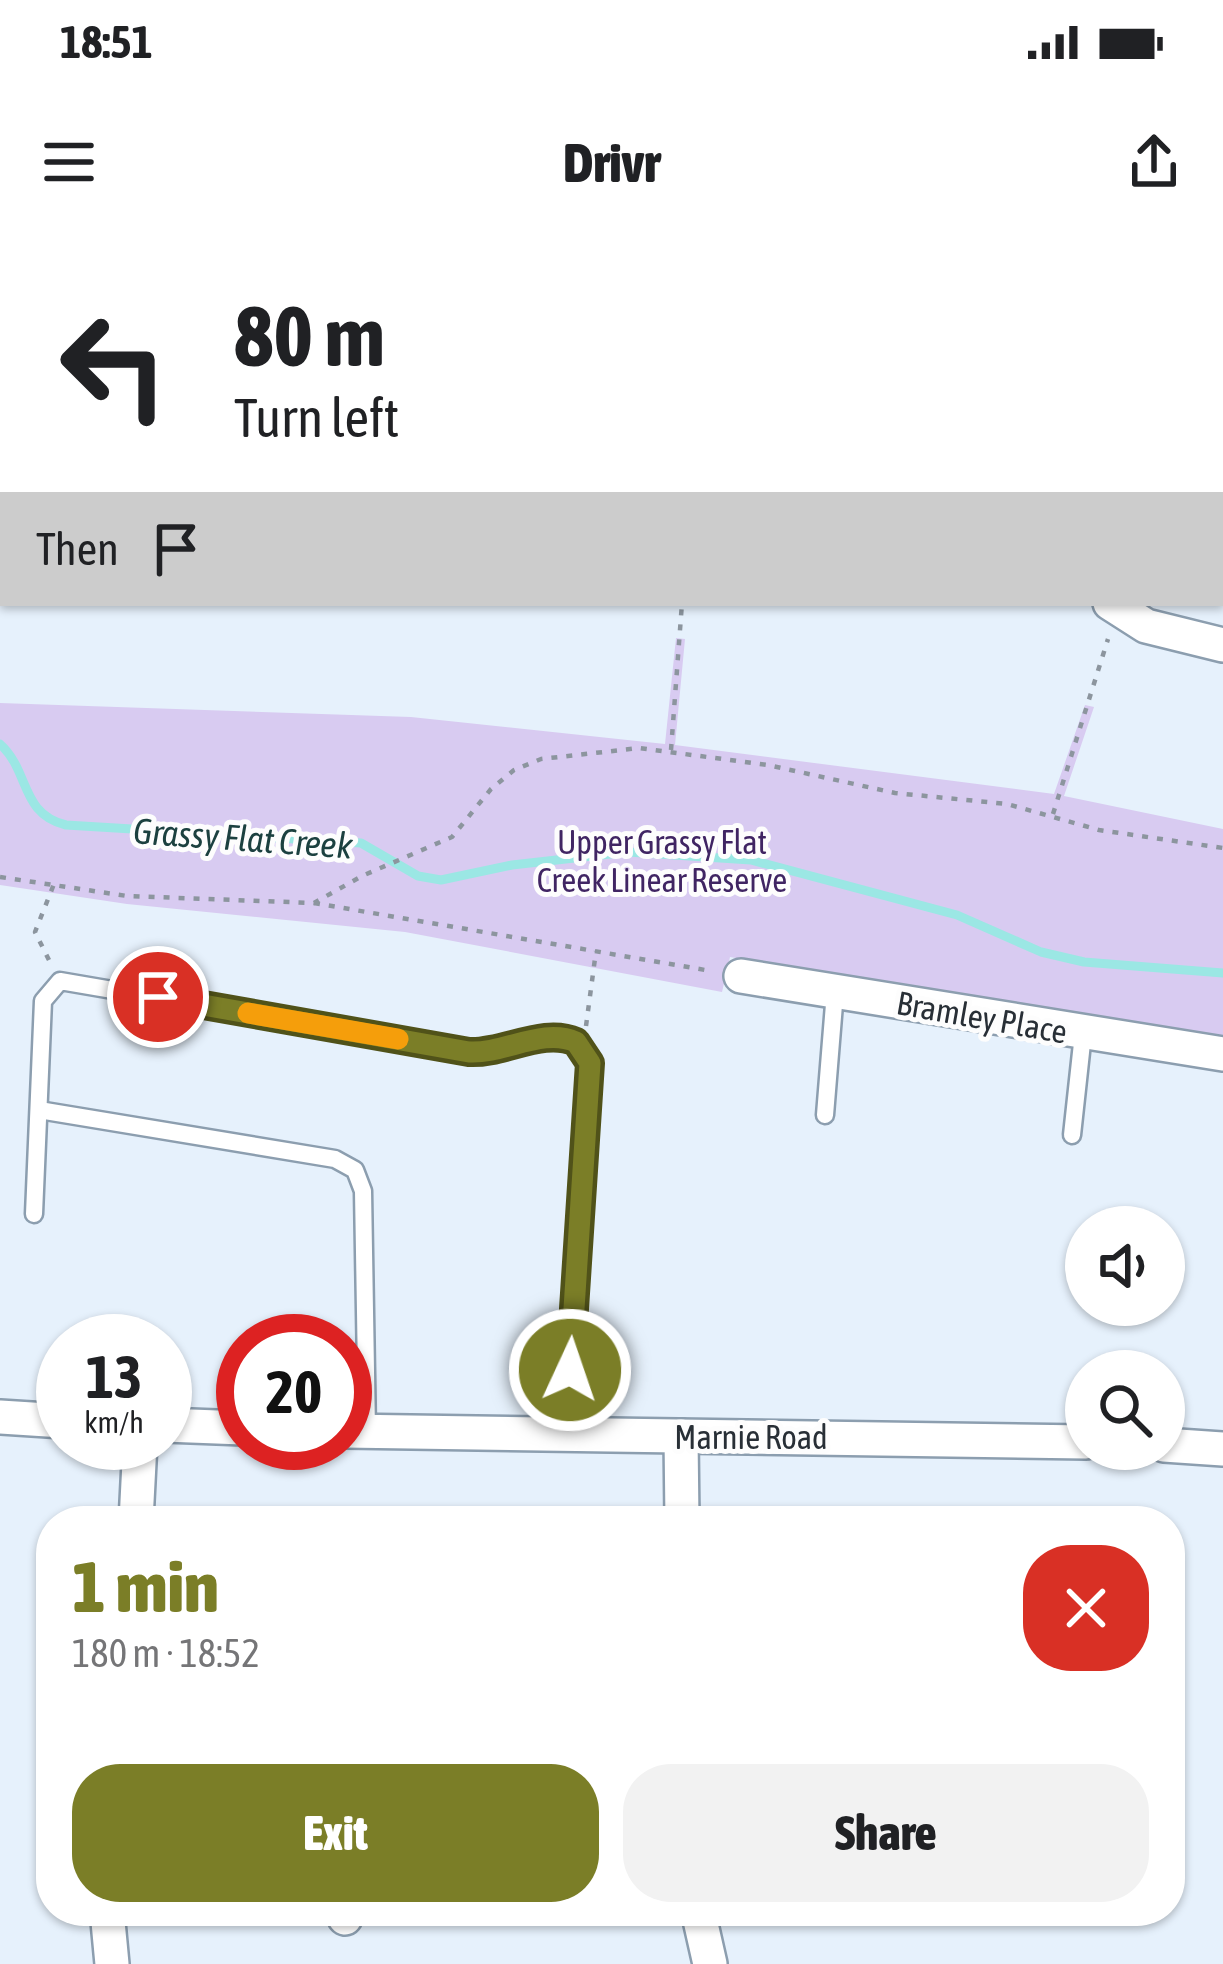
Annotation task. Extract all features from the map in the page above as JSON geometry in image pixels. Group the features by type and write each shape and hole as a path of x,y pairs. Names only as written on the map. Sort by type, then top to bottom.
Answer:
{"street":[{"path":"1107,613 1223,645"},
{"name":"Bramley Place","path":"741,976 1223,1054"},
{"path":"0,1417 36,1419"},
{"name":"Marnie Road","path":"372,1432 567,1438 1065,1442"},
{"path":"681,1436 682,1506"},
{"path":"1185,1447 1223,1450"},
{"path":"137,1506 139,1470"},
{"path":"108,1926 112,1964"},
{"path":"701,1926 710,1964"}],"lane":[{"path":"34,1214 44,1001 59,981 469,1052 500,1050 555,1036 584,1050 590,1063 567,1438"},
{"path":"825,1115 835,992"},
{"path":"1072,1135 1083,1034"},
{"path":"39,1110 335,1159 356,1170 363,1191 359,1314"}],"path":[{"path":"670,750 682,606"},
{"path":"1054,814 1107,613"},
{"path":"314,903 362,876 430,851 468,823 491,789 541,759 599,749 670,750 860,787 1054,814 1099,830 1223,848"},
{"path":"0,877 127,896 314,903 741,976"},
{"path":"54,884 35,932 59,981"},
{"path":"584,1050 596,951"}],"green space":[{"name":"Upper Grassy Flat Creek Linear Reserve","path":"676,638 685,639 675,745 1054,794 1085,705 1094,707 1064,796 1223,829 1223,1041 730,957 722,992 405,932 127,904 0,885 0,703 411,717 665,744"}],"waterway":[{"name":"Grassy Flat Creek","path":"0,744 40,812 66,825 361,843 418,876 441,880 512,865 628,852 751,860 957,915 1041,952 1084,962 1223,973"}],"slow traffic":[{"path":"248,1013 398,1039"}],"route":[{"path":"158,997 469,1052 485,1053 555,1036 576,1042 590,1063 570,1370"}]}
